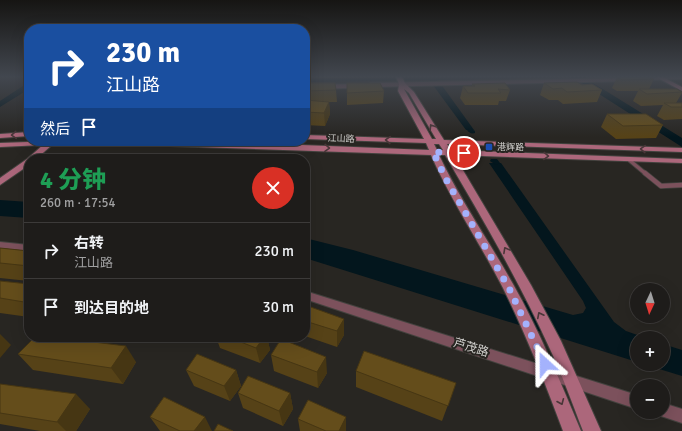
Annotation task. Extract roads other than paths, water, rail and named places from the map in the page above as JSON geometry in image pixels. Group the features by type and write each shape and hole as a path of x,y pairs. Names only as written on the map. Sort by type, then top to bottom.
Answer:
{"main road":[{"path":"404,97 428,141 447,181 509,288 536,343 572,431"},
{"path":"414,97 488,219 525,284 556,346 569,380 592,431"},
{"path":"0,136 24,134"},
{"name":"江山路","path":"310,137 682,150"},
{"name":"江山路","path":"0,145 24,144"},
{"path":"38,154 47,146"},
{"name":"江山路","path":"260,146 682,161"},
{"path":"0,182 24,164"}],"street":[{"path":"0,245 24,247"},
{"name":"芦茂路","path":"310,298 497,356 630,400"},
{"path":"670,412 682,416"}],"lane":[{"path":"628,159 661,186 682,185"}],"water":[{"path":"6,97 16,97 0,107 0,101"},
{"path":"442,97 450,97 474,130 466,130"},
{"path":"604,97 616,97 682,138 682,147"},
{"path":"489,163 501,163 614,322 630,332 630,360 310,260 310,239 353,250 573,315 583,313 586,308 583,301"},
{"path":"0,200 24,202 24,218 0,216"},
{"path":"670,346 682,350 682,376 666,371 670,371"}],"place":[{"name":"港辉路","path":"489,147"}]}
